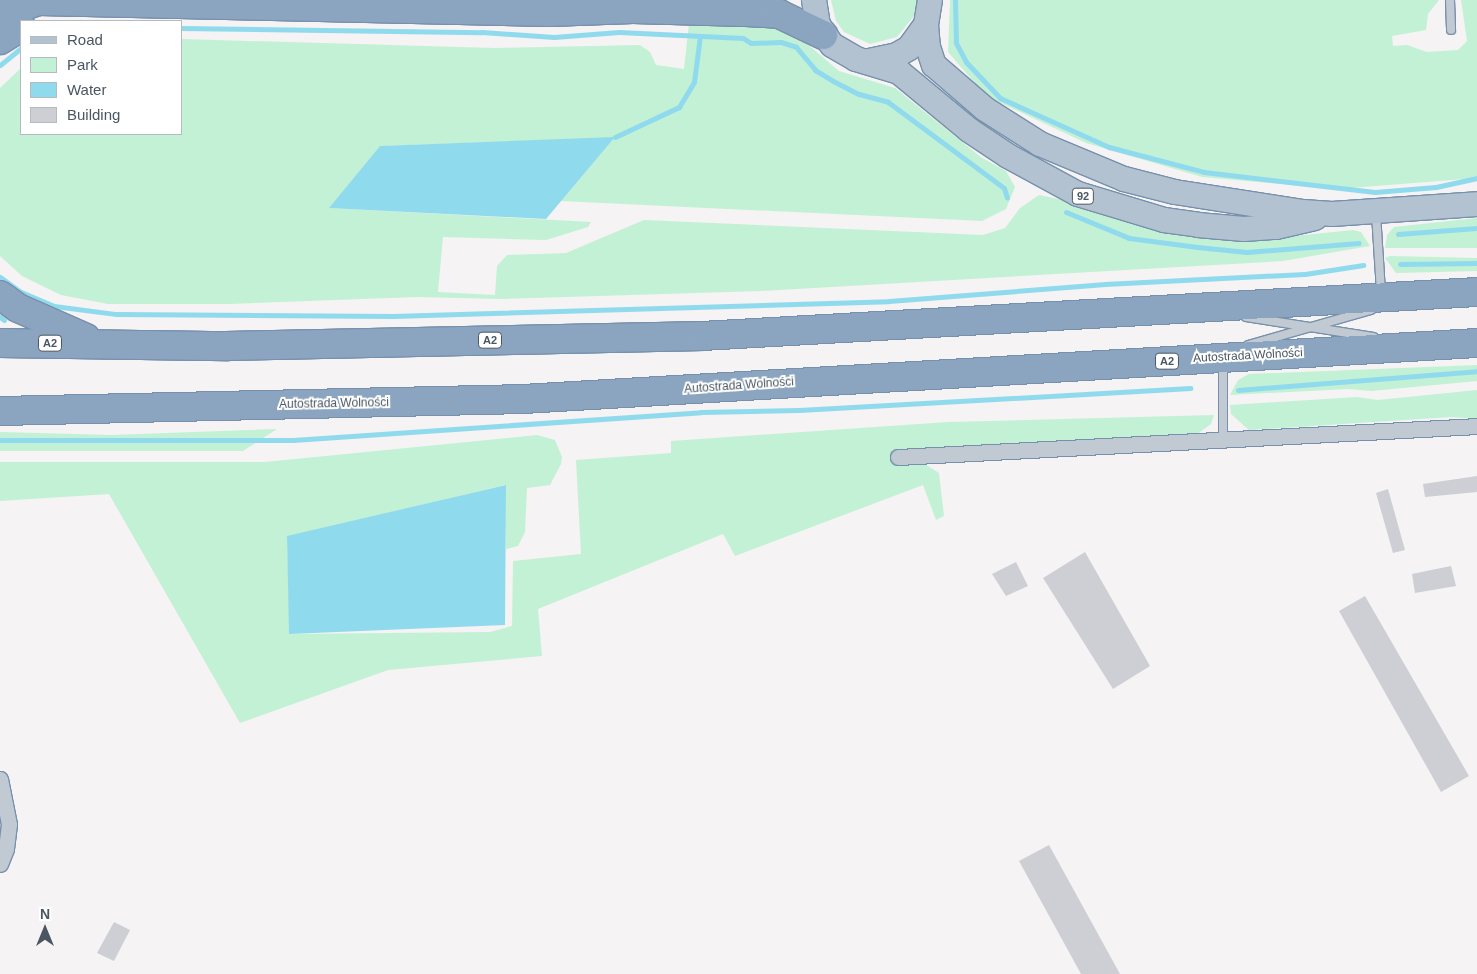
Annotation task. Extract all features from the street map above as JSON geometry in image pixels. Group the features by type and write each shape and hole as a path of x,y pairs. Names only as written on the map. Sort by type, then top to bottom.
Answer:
{"highway":[{"path":"0,14 39,1 70,4 549,12 633,9 779,14 823,35"},
{"path":"35,20 70,4"},
{"path":"0,40 20,28"},
{"name":"A2","path":"0,343 228,346 702,336 1477,292"},
{"path":"0,295 25,312 101,344"},
{"name":"Autostrada Wolności","path":"0,411 523,399 1477,344"}],"main road":[{"name":"92","path":"814,0 815,14 823,35 843,53 899,72 977,135 1078,194 1164,220 1244,229 1296,223 1332,214 1477,204"},
{"name":"92","path":"869,61 897,55 909,48 930,7"},
{"name":"92","path":"930,7 928,47 939,70 992,114 1060,154 1124,179 1175,192 1332,214"}],"street":[{"path":"898,457 1477,426"},
{"path":"0,780 9,824 6,849 0,864"}],"lane":[{"path":"1450,0 1451,30"},
{"path":"1376,211 1381,297"},
{"path":"1194,360 1426,294"},
{"path":"1192,308 1429,346"},
{"path":"1223,358 1223,440"}],"green space":[{"path":"831,0 917,0 917,2 914,16 897,37 870,44 844,32 836,21"},
{"path":"950,0 1439,0 1428,14 1426,30 1392,36 1393,46 1407,45 1427,52 1458,50 1467,41 1461,0 1477,0 1477,178 1338,189 1202,177 1086,143 986,96 948,52"},
{"path":"689,23 784,28 799,37 839,71 895,88 982,158 1006,171 1015,187 1006,209 982,221 561,201 614,138 380,146 330,208 591,222 588,227 546,240 443,237 438,292 495,295 497,266 507,255 566,253 644,220 983,235 1005,228 1020,208 1039,195 1254,240 1353,230 1361,232 1370,246 1283,261 761,291 502,299 417,297 229,304 108,304 61,295 22,276 0,256 0,88 20,69 20,135 182,135 182,39 494,48 640,45 650,52 656,65 684,69"},
{"path":"1477,218 1477,248 1385,248 1387,235 1394,227"},
{"path":"1390,256 1477,258 1477,271 1396,273 1385,258"},
{"path":"1477,365 1477,381 1371,391 1348,389 1230,395 1238,380 1249,374"},
{"path":"1477,390 1477,419 1451,417 1249,430 1231,414 1230,405 1357,397 1378,400"},
{"path":"1214,415 1211,424 1196,435 895,463 926,465 939,473 944,516 936,520 923,485 735,556 723,534 538,609 542,656 388,670 240,723 109,494 0,501 0,462 265,462 537,435 555,440 562,457 561,464 550,485 527,488 525,532 518,546 506,549 505,485 287,537 290,634 490,632 512,626 513,561 581,554 576,460 671,453 671,441 948,422"},
{"path":"277,429 243,451 0,451 0,432 112,435"}],"water":[{"path":"615,137 546,219 329,208 380,146"},
{"path":"506,485 505,625 289,634 287,536"}],"building":[{"path":"1477,476 1477,492 1425,497 1423,484"},
{"path":"1388,489 1405,550 1393,553 1376,493"},
{"path":"1085,552 1150,666 1113,689 1043,578"},
{"path":"1016,562 1028,586 1006,596 992,574"},
{"path":"1451,566 1456,586 1415,593 1412,574"},
{"path":"1365,596 1469,776 1441,792 1339,611"},
{"path":"1049,845 1120,974 1081,974 1019,861"},
{"path":"114,922 130,930 114,961 97,953"}],"waterway":[{"path":"955,0 956,43 966,62 1000,98 1109,147 1204,172 1375,192 1436,187 1477,178"},
{"path":"182,28 482,32 554,37 619,32 743,38 751,43 781,42 796,47 815,70 833,81 859,94 888,102 1004,188 1007,198"},
{"path":"615,137 679,107 694,82 700,36"},
{"path":"0,65 20,49"},
{"path":"1066,212 1129,238 1197,247 1247,252 1359,243"},
{"path":"1398,234 1477,228"},
{"path":"1400,264 1477,263"},
{"path":"0,277 21,292 54,306 116,314 393,316 889,301 1105,284 1305,274 1363,265"},
{"path":"0,317 4,320"},
{"path":"1238,390 1477,371"},
{"path":"0,440 293,440 701,412 799,410 1190,388"}]}
